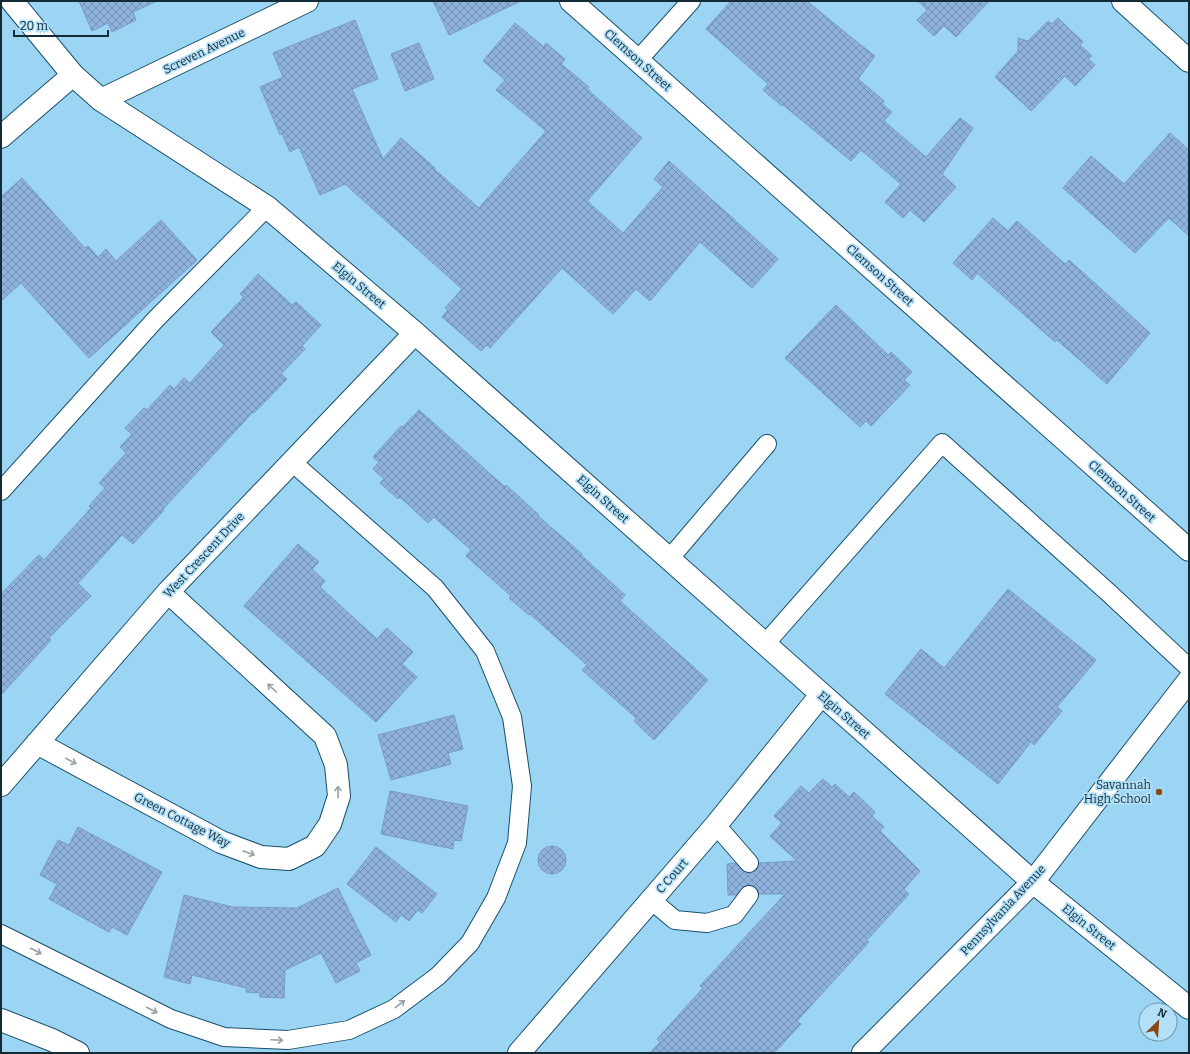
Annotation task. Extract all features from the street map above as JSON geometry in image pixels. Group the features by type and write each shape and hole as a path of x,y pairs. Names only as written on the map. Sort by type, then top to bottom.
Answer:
{"street":[{"name":"Elgin Street","path":"12,1 73,76 101,100 267,207 415,333 1033,882 1189,1008"},
{"name":"Screven Avenue","path":"101,100 307,1"},
{"name":"Clemson Street","path":"571,1 1189,550"},
{"path":"1123,1 1189,61"},
{"path":"1,137 73,76"},
{"name":"West Crescent Drive","path":"1,785 168,592 415,333"},
{"name":"Green Cottage Way","path":"37,743 220,842 261,857 289,859 315,846 330,824 339,796 336,765 325,736 168,592"},
{"name":"Pennsylvania Avenue","path":"863,1053 1033,882 1189,680"},
{"name":"C Court","path":"519,1053 716,825 821,695"},
{"path":"1,1020 52,1040 78,1053"}],"lane":[{"path":"638,60 691,1"},
{"path":"1,491 155,320 267,207"},
{"path":"765,644 942,443 1110,594 1189,668"},
{"path":"670,558 767,444"},
{"path":"1,934 171,1019 224,1037 288,1040 350,1030 394,1009 438,976 470,943 496,898 517,843 522,786 512,717 484,651 435,588 292,462"},
{"path":"716,825 749,863"},
{"path":"651,900 675,920 707,923 734,915 749,895"}],"building":[{"path":"79,1 157,1 133,12 136,20 112,32 108,23 92,31"},
{"path":"433,1 521,1 449,35"},
{"path":"731,1 807,1 875,56 858,79 884,101 882,104 892,112 884,121 926,157 960,118 973,128 942,174 956,187 924,222 910,210 903,218 885,202 901,184 861,150 851,161 763,90 768,84 706,29"},
{"path":"918,1 989,1 956,37 944,26 934,36 917,20 927,10"},
{"path":"1058,18 1083,42 1080,45 1092,56 1088,59 1095,65 1075,86 1065,76 1031,111 995,77 1018,51 1018,38 1028,41 1048,21 1052,24"},
{"path":"355,20 378,79 352,89 383,159 401,138 479,208 546,131 496,90 505,80 483,61 515,23 544,47 546,43 565,59 561,64 589,87 587,89 642,138 587,201 623,233 663,187 654,179 669,161 778,259 752,288 700,242 650,301 636,289 613,314 562,268 490,348 487,345 481,351 442,317 448,310 445,308 462,289 345,184 320,195 299,147 290,152 282,134 280,135 260,87 283,77 273,53"},
{"path":"419,43 434,79 405,91 391,54"},
{"path":"1170,133 1189,150 1189,236 1169,218 1135,253 1063,188 1091,156 1124,184"},
{"path":"22,178 85,248 88,246 98,257 106,249 116,261 161,220 197,260 89,358 21,283 1,301 1,197"},
{"path":"993,218 1008,231 1017,221 1065,264 1069,260 1150,333 1107,384 1057,340 1055,342 977,273 972,280 953,263"},
{"path":"258,274 292,305 296,302 321,325 302,346 305,349 281,374 287,379 254,413 253,412 163,509 164,510 133,544 122,535 78,583 91,596 49,638 51,640 1,695 1,594 39,555 44,560 91,508 89,506 105,488 99,483 126,453 120,447 132,434 125,428 144,408 147,410 170,385 174,389 184,378 190,383 224,345 211,332 244,297 240,294"},
{"path":"836,305 888,355 891,352 912,372 904,380 910,385 871,426 866,421 860,427 785,358"},
{"path":"419,410 505,487 506,485 539,515 538,516 582,554 581,555 625,595 620,601 708,680 654,740 634,721 636,718 582,670 587,665 530,614 529,615 509,598 511,596 466,556 471,550 434,517 428,523 400,497 398,499 380,483 384,479 373,469 379,462 373,457 401,426 403,427"},
{"path":"298,544 319,562 312,569 325,581 320,587 377,639 387,628 413,652 402,664 417,677 376,722 244,606"},
{"path":"1008,589 1096,660 1057,707 1062,711 1034,745 1031,742 998,784 885,694 921,649 944,668"},
{"path":"454,715 463,749 448,753 451,764 391,780 378,735"},
{"path":"823,779 832,787 835,784 849,797 854,792 875,812 872,816 884,827 880,831 920,871 904,889 909,894 867,940 869,942 797,1021 801,1024 774,1053 650,1053 660,1042 657,1039 703,988 700,986 785,894 759,894 756,887 750,885 745,886 736,895 728,895 727,864 735,863 745,873 751,873 756,871 759,867 759,863 797,861 770,836 782,823 774,816 801,786 809,793"},
{"path":"390,791 468,806 461,841 454,840 453,849 381,834"},
{"path":"78,827 162,872 127,935 112,927 109,932 49,899 57,884 40,875 58,840 69,845"},
{"path":"552,846 562,850 566,860 562,870 552,874 542,870 538,860 542,850"},
{"path":"376,847 437,894 422,913 418,910 409,921 401,915 396,922 347,884"},
{"path":"338,888 371,955 356,963 360,971 336,983 321,953 285,970 284,998 260,997 260,993 246,992 246,988 192,975 190,984 164,977 184,895 233,907 297,908"}],"place":[{"name":"Savannah High School","path":"1159,792"}]}
